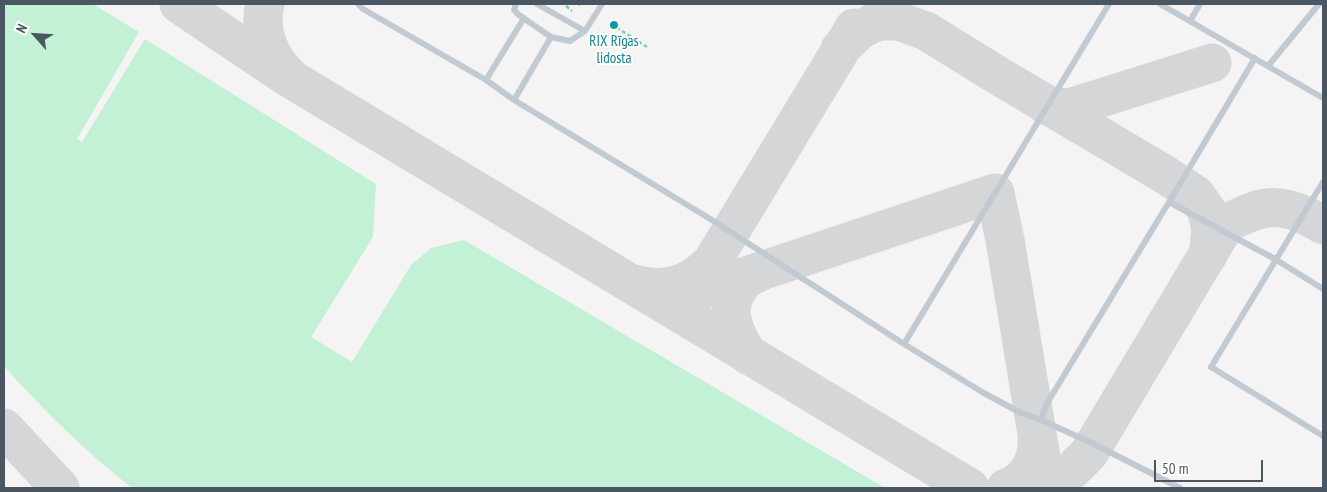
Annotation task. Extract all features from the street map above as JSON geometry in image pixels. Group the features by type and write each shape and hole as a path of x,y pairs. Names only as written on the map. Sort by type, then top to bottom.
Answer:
{"lane":[{"path":"358,4 363,9 486,80 514,100 704,215 904,344 1014,409 1094,444 1180,488"},
{"path":"516,4 514,10 524,18 552,37 570,41 585,31 602,4"},
{"path":"537,4 585,31"},
{"path":"904,344 1109,4"},
{"path":"1160,4 1323,98"},
{"path":"1190,21 1200,4"},
{"path":"1268,66 1319,4"},
{"path":"486,80 524,18"},
{"path":"514,100 552,37"},
{"path":"1041,420 1046,406 1255,58"},
{"path":"1323,182 1211,367 1323,436"},
{"path":"1168,202 1275,259 1323,289"}],"path":[{"path":"611,24 647,47"}],"green space":[{"path":"4,4 93,4 139,32 77,139 82,142 145,39 376,184 373,237 311,337 352,362 411,265 431,248 464,240 885,488 132,488 65,430 4,366"}],"taxiway":[{"path":"179,4 286,76 970,488"},
{"path":"265,4 263,24 267,43 276,61 289,76"},
{"path":"840,49 861,29 878,21 898,21 926,31 1196,195 1207,211 1211,230 1208,255"},
{"path":"630,283 654,287 675,285 694,277 712,262 854,28"},
{"path":"1047,106 1069,108 1212,63"},
{"path":"761,271 995,193 1005,240 1046,488"},
{"path":"1042,488 1062,478 1089,453 1226,224 1253,212 1275,208 1297,212 1323,225"},
{"path":"706,289 761,271 744,281 737,290 731,309 734,328 748,355"},
{"path":"4,428 60,488"},
{"path":"1006,488 1020,481 1030,469 1036,455 1037,440"}],"place":[{"name":"RIX Rīgas lidosta","path":"614,25"}]}
